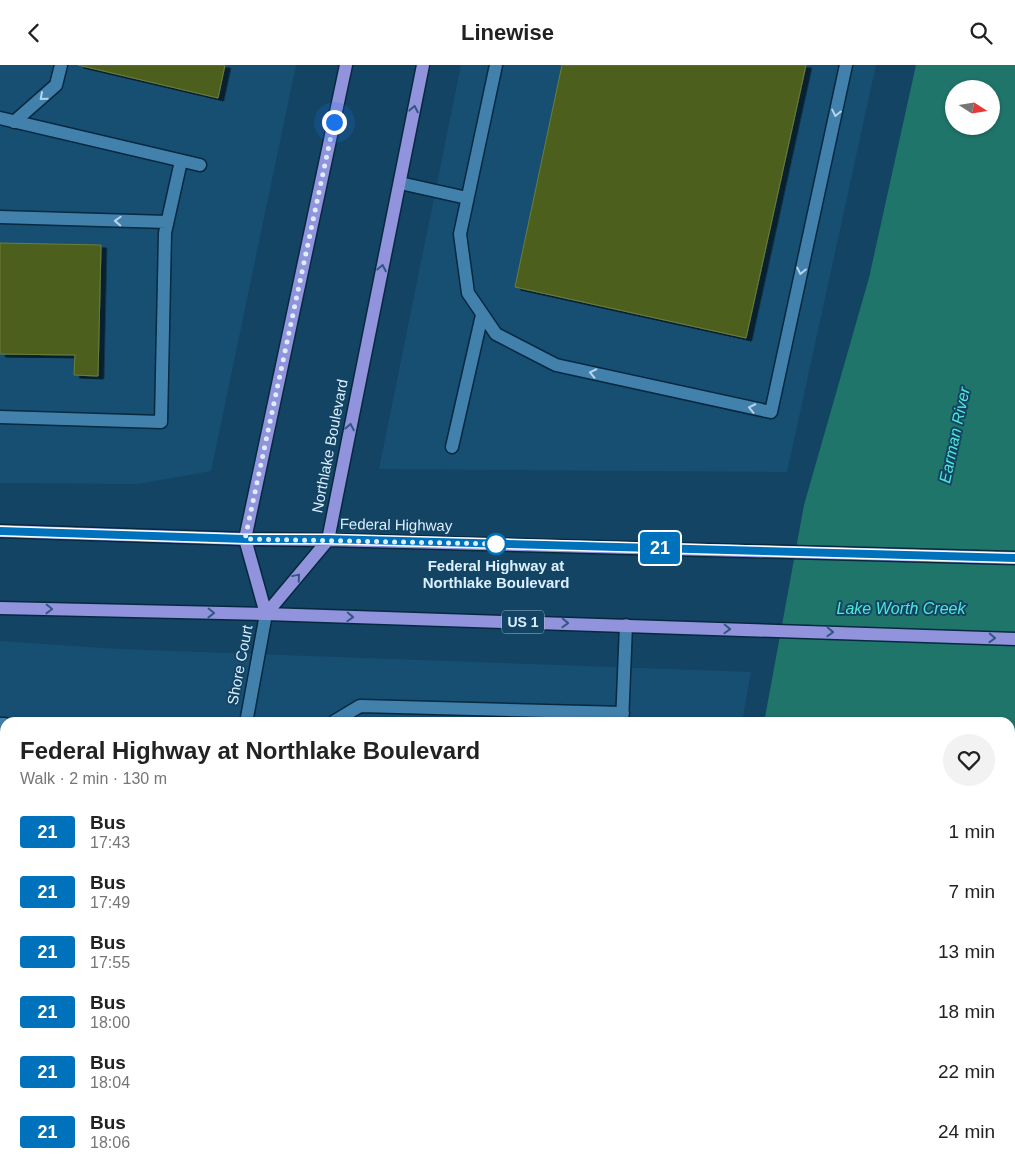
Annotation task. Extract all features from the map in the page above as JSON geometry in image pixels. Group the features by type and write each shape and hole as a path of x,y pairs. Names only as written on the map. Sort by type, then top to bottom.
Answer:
{"main road":[{"path":"266,614 245,539 346,65"},
{"name":"Northlake Boulevard","path":"266,614 328,539 423,65"},
{"name":"Federal Highway","path":"0,531 1015,558"},
{"name":"US 1","path":"0,608 266,614 1015,639"}],"street":[{"path":"14,122 56,85 61,65"},
{"path":"496,65 460,234 468,293 496,334 556,365 771,412 846,65"},
{"path":"0,118 200,165"},
{"path":"0,417 160,422 165,233 181,161"},
{"path":"400,183 467,198"},
{"path":"0,217 167,222"},
{"path":"452,447 482,315"},
{"name":"Shore Court","path":"247,717 266,614"},
{"path":"623,717 626,625"},
{"path":"342,717 360,706 601,717"}],"shaded area":[{"path":"0,65 296,65 211,471 138,484 0,483"},
{"path":"461,65 876,65 787,472 379,469"},
{"path":"0,641 119,649 751,672 743,717 0,717"}],"water":[{"name":"Lake Worth Creek","path":"916,65 1015,65 1015,717 765,717 804,505 869,278"}],"building":[{"path":"78,65 225,65 218,98"},
{"path":"562,65 806,65 746,338 515,287"},
{"path":"0,243 101,245 98,376 74,375 75,355 0,354"}],"bus line":[{"name":"21","path":"0,531 1015,558"}],"place":[{"name":"Federal Highway at Northlake Boulevard","path":"496,544"}],"route":[{"path":"334,122 245,539 328,539 502,544 496,544"}],"water label":[{"name":"Earman River","path":"954,435"}]}
